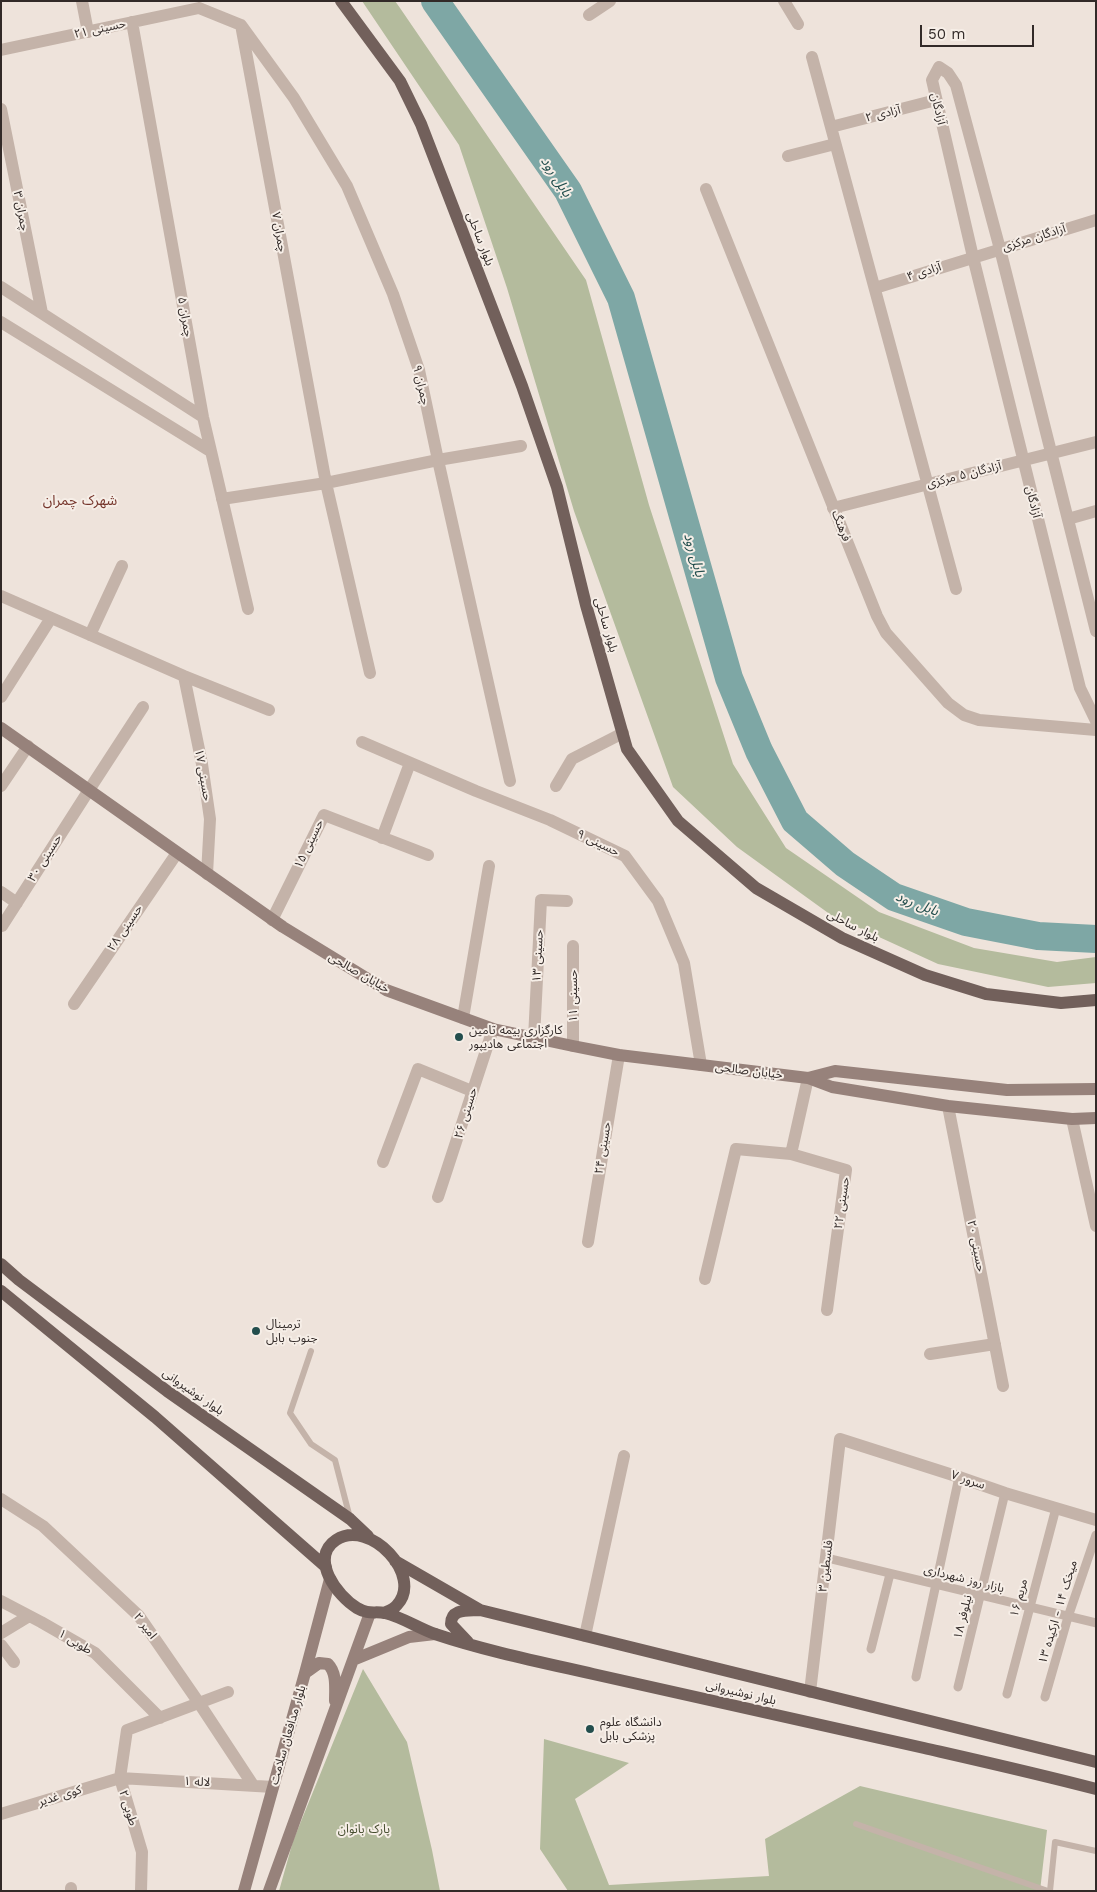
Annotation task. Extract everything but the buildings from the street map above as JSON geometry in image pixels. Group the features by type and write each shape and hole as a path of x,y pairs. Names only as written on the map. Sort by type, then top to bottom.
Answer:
{"main road":[{"name":"بلوار ساحلی","path":"341,1 400,80 421,124 522,386 557,487 586,605 628,749 678,821 756,888 842,938 925,976 986,994 1061,1004 1096,1000"},
{"name":"خيابان صالحی","path":"1,728 272,920 386,990 493,1029 618,1055 808,1078 832,1086 948,1106 1072,1119 1096,1118"},
{"name":"خيابان صالحی","path":"808,1078 835,1071 1007,1090 1096,1089"},
{"name":"بلوار نوشیروانی","path":"1,1264 19,1280 167,1391 350,1519 371,1539"},
{"path":"1,1291 155,1416 328,1573 336,1588 350,1603 370,1613 384,1613 396,1606 403,1594 404,1581 395,1561 380,1545 359,1534 346,1535 334,1542 326,1554 328,1573"},
{"name":"بلوار نوشیروانی","path":"395,1561 480,1610 1096,1762"},
{"name":"بلوار مدافعان سلامت","path":"244,1891 305,1674 328,1573"},
{"path":"470,1643 454,1628 451,1624 451,1618 460,1611 480,1610"},
{"path":"269,1891 370,1613"},
{"name":"بلوار نوشیروانی","path":"384,1613 434,1634 545,1663 1096,1789"},
{"path":"353,1660 409,1637 434,1634"},
{"path":"305,1674 319,1663 328,1664 333,1669 335,1708"}],"street":[{"path":"82,1 88,32"},
{"path":"589,15 610,1"},
{"path":"784,1 798,24"},
{"path":"199,5 241,24"},
{"name":"حسینی ۲۱","path":"1,50 88,32 199,5"},
{"name":"چمران ۵","path":"132,22 203,417 248,609"},
{"name":"چمران ۹","path":"241,24 294,98 347,186 392,294 419,370 510,781"},
{"name":"چمران ۷","path":"241,24 326,483 370,673"},
{"path":"812,57 956,589"},
{"name":"آزادگان","path":"1096,631 1000,249 956,86 948,73 939,67 932,80 973,257 1080,688 1096,720"},
{"name":"آزادی ۲","path":"831,127 936,100"},
{"name":"چمران ۳","path":"1,109 42,313"},
{"path":"788,156 835,144"},
{"name":"فرهنگ","path":"706,189 882,626 942,696 958,711 979,720 1096,730"},
{"name":"آزادگان مرکزی","path":"973,257 1095,222"},
{"name":"آزادی ۴","path":"875,288 973,257"},
{"path":"1,287 203,417"},
{"path":"1,322 210,452"},
{"name":"آزادگان ۵ مرکزی","path":"833,508 1096,442"},
{"path":"222,499 326,483 438,460 521,446"},
{"path":"1068,519 1096,511"},
{"path":"90,635 122,566"},
{"path":"1,596 184,676 270,710"},
{"path":"1,697 51,618"},
{"name":"حسینی ۱۷","path":"184,676 202,764 210,819 207,874"},
{"name":"حسینی ۳۰","path":"2,926 143,707"},
{"path":"556,786 572,759 623,733"},
{"name":"حسینی ٩","path":"362,742 476,791 550,820 625,856 658,901 684,963 701,1066"},
{"path":"1,786 28,746"},
{"path":"382,838 410,762"},
{"name":"حسینی ۱۵","path":"272,920 324,815 428,855"},
{"name":"حسینی ۲۸","path":"74,1004 177,852"},
{"path":"463,1018 489,866"},
{"path":"1,892 17,903"},
{"name":"حسینی ۱۳","path":"534,1038 541,900 567,902"},
{"name":"حسینی ۱۱","path":"573,946 573,1046"},
{"name":"حسینی ۲۶","path":"438,1197 493,1029"},
{"name":"حسینی ۲۴","path":"588,1242 618,1055"},
{"path":"383,1162 418,1069 472,1091"},
{"path":"705,1279 736,1149 790,1154 808,1078"},
{"name":"حسینی ٢٠","path":"948,1106 1003,1386"},
{"path":"1072,1119 1096,1226"},
{"name":"حسینی ۲۲","path":"790,1154 846,1170 827,1310"},
{"path":"930,1354 995,1344"},
{"name":"سرور ۷","path":"840,1439 1005,1493 1096,1520"},
{"name":"فلسطین ۳","path":"810,1692 840,1439"},
{"path":"585,1636 624,1456"},
{"path":"916,1677 959,1477"},
{"name":"نیلوفر ۱۸","path":"958,1688 1005,1493"},
{"name":"امیر ۲","path":"1,1499 43,1526 139,1616 253,1786"},
{"name":"مریم ۱۶","path":"1007,1694 1056,1508"},
{"name":"میخک ۱۴ - ارکیده ۱۳","path":"1045,1697 1068,1617 1096,1535"},
{"name":"بازار روز شهرداری","path":"827,1558 1096,1623"},
{"path":"871,1649 890,1574"},
{"name":"طوبی ۱","path":"1,1601 95,1653 160,1718"},
{"path":"1,1632 29,1616"},
{"path":"1,1645 14,1662"},
{"path":"160,1718 228,1692"},
{"name":"طوبی ۲","path":"141,1891 142,1852 120,1778 127,1730 160,1718"},
{"name":"لاله ۱","path":"120,1778 274,1786"},
{"name":"کوی غدیر","path":"1,1814 120,1778"}],"lane":[{"path":"311,1351 290,1413 311,1444 334,1460 350,1519"},
{"path":"856,1824 1049,1891 1055,1842 1096,1851"}],"green space":[{"path":"362,1 395,1 586,280 649,505 733,764 786,848 879,912 974,948 1057,962 1096,957 1096,983 1048,987 938,964 831,915 737,847 673,787 574,511 507,288 459,145"},
{"name":"پارک بانوان","path":"363,1669 407,1742 440,1891 279,1891 293,1841"},
{"path":"544,1739 629,1763 575,1799 609,1885 769,1876 765,1839 860,1786 1047,1830 1040,1891 568,1891 540,1849"}],"waterway":[{"name":"بابل رود","path":"435,1 568,191 621,298 729,678 759,751 795,821 845,864 894,897 966,922 1038,936 1096,939"}],"place":[{"name":"کارگزاری بیمه تامین اجتماعی هادیپور","path":"459,1037"},
{"name":"ترمینال جنوب بابل","path":"256,1331"},
{"name":"دانشگاه علوم پزشکی بابل","path":"590,1729"}],"district":[{"name":"شهرک چمران","path":"80,501"}]}
